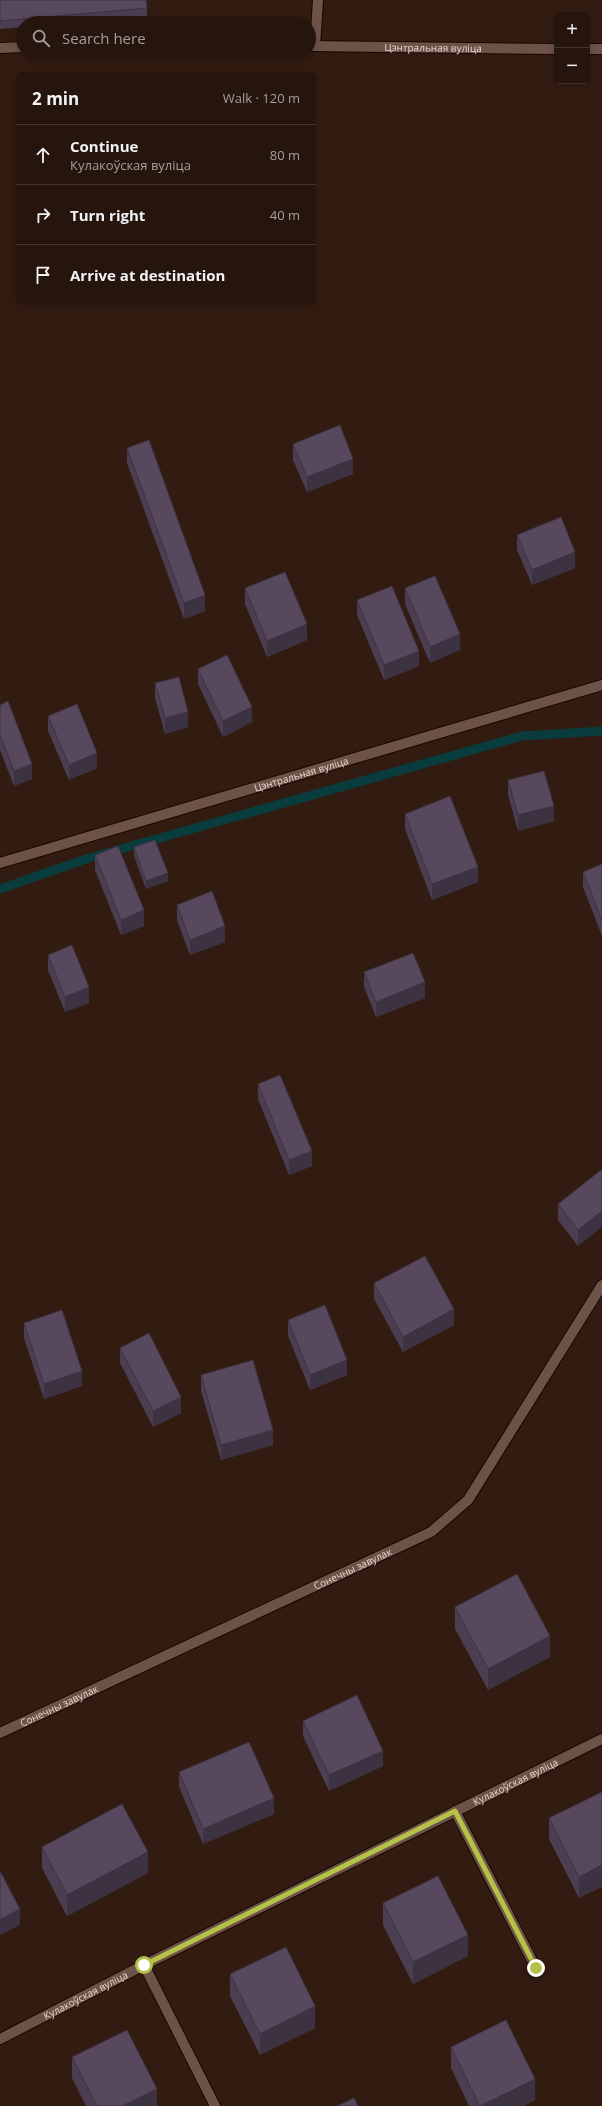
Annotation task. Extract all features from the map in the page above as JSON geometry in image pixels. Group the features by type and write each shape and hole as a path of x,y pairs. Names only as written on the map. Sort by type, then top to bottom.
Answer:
{"street":[{"path":"316,16 318,0"},
{"name":"Цэнтральная вуліца","path":"316,46 554,49"},
{"path":"0,48 16,47"},
{"path":"590,49 602,49"},
{"name":"Цэнтральная вуліца","path":"0,863 602,685"},
{"name":"Сонечны завулак","path":"0,1733 431,1532 468,1500 602,1285"},
{"name":"Кулакоўская вуліца","path":"0,2039 144,1965 602,1739"},
{"path":"455,1811 536,1968"},
{"path":"144,1965 215,2106"}],"building":[{"path":"0,0 146,0 147,8 57,16 16,16 16,20 0,21"},
{"path":"340,425 353,459 307,477 293,444"},
{"path":"149,440 205,595 184,603 127,448"},
{"path":"561,517 575,552 532,570 517,535"},
{"path":"285,572 307,624 267,641 245,588"},
{"path":"435,576 460,634 430,647 405,588"},
{"path":"392,586 419,651 384,665 357,600"},
{"path":"227,655 252,707 223,721 198,669"},
{"path":"179,677 188,712 165,718 155,683"},
{"path":"8,701 32,764 14,771 0,735 0,705"},
{"path":"77,704 97,753 69,765 48,716"},
{"path":"544,771 554,806 518,815 508,780"},
{"path":"450,796 478,867 432,884 405,814"},
{"path":"155,840 168,873 146,881 134,847"},
{"path":"118,846 144,910 121,920 95,855"},
{"path":"602,864 602,920 583,872"},
{"path":"212,891 225,926 190,940 177,905"},
{"path":"72,945 89,987 65,997 48,955"},
{"path":"413,953 425,982 376,1002 364,972"},
{"path":"280,1075 312,1151 289,1160 258,1084"},
{"path":"601,1170 602,1211 578,1230 558,1204"},
{"path":"425,1256 454,1309 403,1337 374,1283"},
{"path":"325,1305 347,1360 310,1375 288,1320"},
{"path":"62,1310 82,1371 44,1384 24,1323"},
{"path":"149,1333 181,1397 153,1411 120,1348"},
{"path":"253,1360 273,1430 221,1445 201,1375"},
{"path":"517,1574 550,1636 488,1669 455,1607"},
{"path":"357,1695 383,1751 329,1775 303,1721"},
{"path":"249,1742 274,1798 203,1829 179,1772"},
{"path":"602,1792 602,1865 579,1877 549,1818"},
{"path":"122,1804 148,1852 67,1895 42,1847"},
{"path":"0,1871 20,1909 0,1920"},
{"path":"438,1876 468,1935 413,1962 383,1903"},
{"path":"286,1947 315,2006 260,2034 230,1974"},
{"path":"506,2020 535,2079 480,2106 451,2047"},
{"path":"127,2030 157,2089 122,2106 97,2106 72,2057"},
{"path":"354,2098 358,2106 337,2106"}],"waterway":[{"path":"0,889 89,858 522,736 602,731"}],"route":[{"path":"144,1965 455,1811 536,1968"}]}
